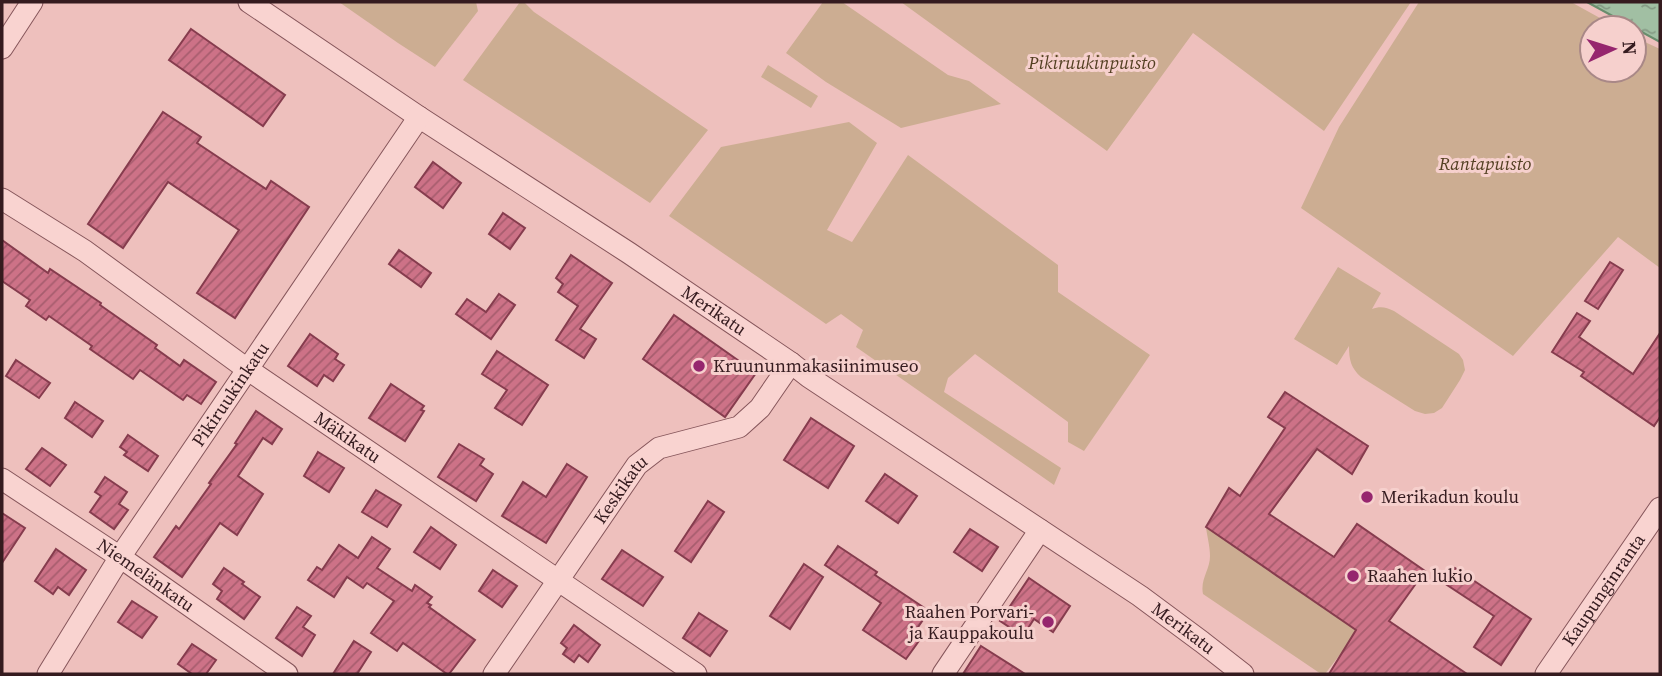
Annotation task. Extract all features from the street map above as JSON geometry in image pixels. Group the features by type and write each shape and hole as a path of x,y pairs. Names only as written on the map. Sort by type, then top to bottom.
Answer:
{"street":[{"path":"2,48 32,2"},
{"name":"Merikatu","path":"249,2 1140,596 1243,674"},
{"name":"Pikiruukinkatu","path":"48,674 120,557 419,117"},
{"name":"Mäkikatu","path":"2,199 85,251 247,369 696,674"},
{"name":"Keskikatu","path":"494,674 637,465 659,448 740,427 760,408 792,363"},
{"name":"Niemelänkatu","path":"2,479 120,557 287,674"},
{"name":"Kaupunginranta","path":"1546,674 1660,508"},
{"path":"943,674 1040,530"}],"green space":[{"path":"339,2 476,2 478,11 435,67"},
{"path":"520,2 524,2 534,12 708,130 650,203 463,80"},
{"path":"823,2 842,2 948,75 969,81 1001,104 901,128 826,82 786,53"},
{"name":"Pikiruukinpuisto","path":"901,2 1411,2 1324,131 1193,33 1107,151"},
{"name":"Rantapuisto","path":"1419,2 1571,2 1593,14 1578,14 1578,84 1648,84 1648,43 1660,49 1660,268 1618,237 1513,356 1301,208 1339,127"},
{"path":"768,65 818,96 811,108 761,77"},
{"path":"849,122 877,143 827,230 852,242 908,155 1058,265 1058,292 1150,355 1084,451 1068,442 1068,422 975,354 948,378 944,392 1061,468 1054,485 856,347 863,330 841,314 826,324 669,216 721,147"},
{"path":"1338,267 1381,293 1372,309 1383,307 1394,311 1459,354 1465,370 1442,408 1425,414 1415,411 1361,377 1351,363 1349,346 1337,365 1294,339"},
{"path":"1206,527 1356,630 1325,674 1321,674 1203,594 1210,556"}],"water":[{"path":"1587,2 1660,2 1660,42 1648,35 1648,14 1609,14"}],"building":[{"path":"191,29 285,95 263,126 169,60"},
{"path":"163,112 201,137 197,143 266,189 271,181 309,207 235,318 197,293 239,230 168,182 123,248 88,224"},
{"path":"433,162 461,183 443,208 415,187"},
{"path":"503,213 525,228 510,249 489,234"},
{"path":"2,240 48,273 50,269 101,303 100,305 157,345 155,348 180,366 184,360 216,382 201,404 187,395 183,400 140,370 133,379 49,316 46,320 26,306 30,300 2,281"},
{"path":"399,250 431,273 421,287 389,264"},
{"path":"571,255 612,283 580,329 596,339 584,358 556,340 578,306 558,292 563,284 556,278"},
{"path":"1610,262 1623,270 1598,309 1585,301"},
{"path":"499,294 515,305 491,339 456,314 467,299 486,312"},
{"path":"1577,313 1590,321 1579,337 1633,374 1660,333 1660,417 1654,426 1581,376 1584,372 1552,352"},
{"name":"Kruununmakasiinimuseo","path":"674,315 756,373 725,417 643,359"},
{"path":"310,334 338,354 335,359 344,365 333,381 324,375 317,386 288,366"},
{"path":"497,351 548,385 522,425 495,408 507,390 482,374"},
{"path":"16,360 50,383 39,398 6,376"},
{"path":"391,384 424,406 421,410 424,411 405,441 369,418"},
{"path":"1285,392 1368,446 1352,474 1317,449 1269,514 1334,557 1357,524 1425,571 1389,621 1467,674 1329,674 1356,630 1206,527 1229,488 1240,496 1285,428 1268,417"},
{"path":"75,402 103,421 92,437 65,418"},
{"path":"256,411 282,429 272,444 263,438 238,476 263,494 237,535 220,523 182,577 154,557 176,526 179,529 211,484 209,483 237,444 235,443"},
{"path":"811,418 854,446 828,488 784,460"},
{"path":"128,435 158,456 148,471 124,455 127,452 120,447"},
{"path":"459,444 484,459 480,465 493,474 476,501 438,477"},
{"path":"42,448 66,465 50,486 26,469"},
{"path":"318,452 344,468 329,492 304,476"},
{"path":"567,464 587,477 546,543 502,516 523,482 546,497"},
{"path":"885,474 917,496 898,523 866,501"},
{"path":"105,477 127,492 119,504 128,510 114,529 90,512 101,496 95,492"},
{"path":"376,490 401,505 387,527 362,512"},
{"path":"708,501 724,512 691,562 675,551"},
{"path":"2,513 25,528 2,563"},
{"path":"431,527 456,545 440,569 414,552"},
{"path":"970,529 998,547 982,571 954,552"},
{"path":"372,537 390,549 377,568 412,591 415,585 432,597 427,603 431,605 429,607 475,640 449,674 403,643 397,651 371,633 394,601 367,583 363,588 347,577 334,597 308,580 317,567 322,570 339,545 358,558"},
{"path":"838,546 929,611 914,633 921,638 906,659 863,630 881,603 825,565"},
{"path":"56,549 86,570 69,595 58,587 53,594 35,581"},
{"path":"622,550 663,577 643,606 602,579"},
{"path":"804,564 823,577 790,629 770,616"},
{"path":"224,568 260,597 244,619 217,599 222,591 213,584"},
{"path":"1455,568 1531,619 1501,665 1474,647 1494,616 1444,583"},
{"path":"493,570 517,586 502,607 479,591"},
{"path":"1029,578 1070,606 1053,632 1034,619 1023,636 1000,621"},
{"path":"132,601 157,617 142,638 118,622"},
{"path":"297,607 311,616 303,627 315,635 302,656 276,638"},
{"path":"699,613 727,631 710,656 683,638"},
{"path":"574,625 600,645 588,662 579,655 574,662 563,654 567,648 561,643"},
{"path":"354,641 371,652 357,674 333,674"},
{"path":"192,644 216,660 206,674 192,674 178,664"},
{"path":"981,646 1025,674 963,674"}],"place":[{"name":"Kruununmakasiinimuseo","path":"699,366"},
{"name":"Merikadun koulu","path":"1367,497"},
{"name":"Raahen lukio","path":"1353,576"},
{"name":"Raahen Porvari- ja Kauppakoulu","path":"1048,622"}]}
